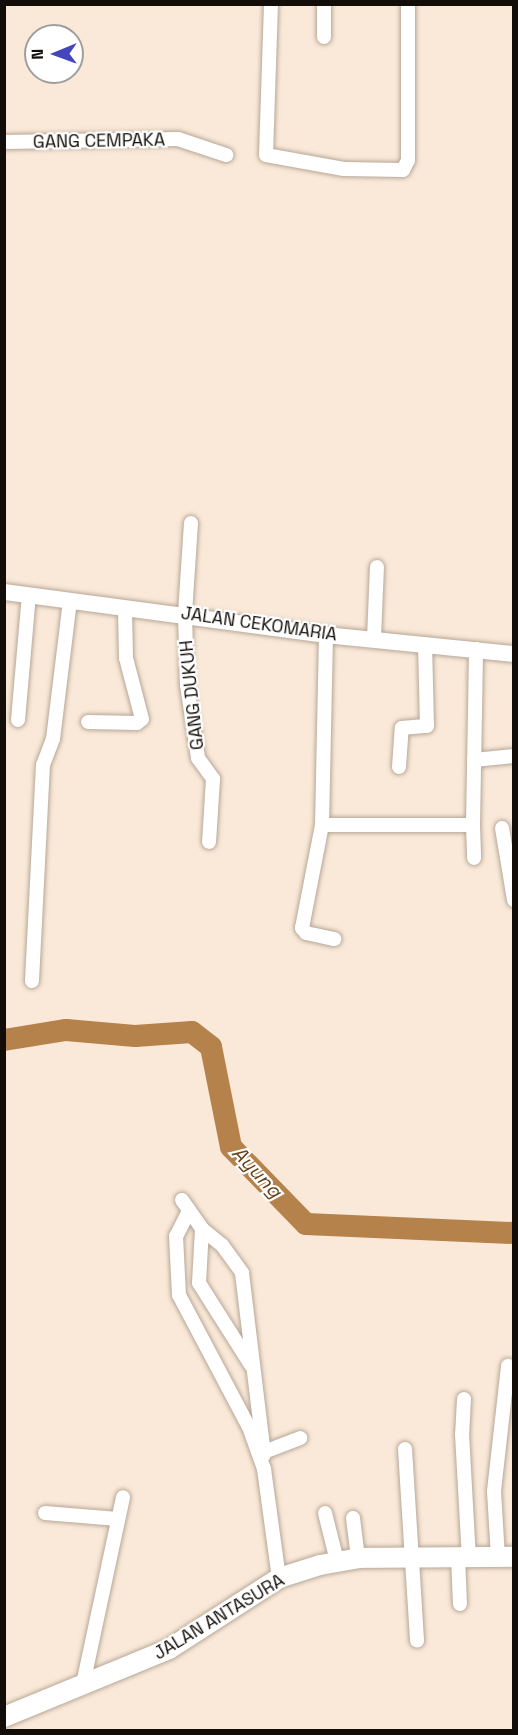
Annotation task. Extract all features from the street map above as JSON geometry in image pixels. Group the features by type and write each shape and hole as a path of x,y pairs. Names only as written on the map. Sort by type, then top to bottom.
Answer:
{"main road":[{"name":"JALAN ANTASURA","path":"4,1717 169,1649 279,1578 337,1561 358,1558 506,1557"}],"street":[{"path":"271,4 266,155 345,170 403,170 408,160 408,4"},
{"path":"324,4 324,37"},
{"name":"GANG CEMPAKA","path":"4,142 178,139 226,155"},
{"name":"GANG DUKUH","path":"191,523 185,614 187,685 198,758 213,779 209,843"},
{"path":"374,638 377,567"},
{"name":"JALAN CEKOMARIA","path":"4,592 125,609 185,614 326,635 374,638 513,654"},
{"path":"18,720 29,595"},
{"path":"32,981 43,765 53,739 70,600"},
{"path":"88,722 137,723 142,719 126,658 125,609"},
{"path":"326,635 322,825 302,928 306,933 334,939"},
{"path":"399,767 402,728 427,726 425,644"},
{"path":"474,858 476,649"},
{"path":"474,760 513,756"},
{"path":"322,825 473,825"},
{"path":"502,828 513,900"},
{"path":"264,1469 249,1427 179,1295 176,1236 186,1206 202,1229 241,1270 279,1578"},
{"path":"202,1229 199,1283 252,1367"},
{"path":"506,1557 494,1491 508,1366"},
{"path":"460,1604 464,1558 462,1434 464,1399"},
{"path":"264,1452 300,1438"},
{"path":"405,1449 414,1558 417,1641"},
{"path":"82,1684 123,1497"},
{"path":"45,1513 118,1519"},
{"path":"325,1513 337,1561"},
{"path":"353,1518 358,1558"}],"waterway":[{"name":"Ayung","path":"4,1040 66,1030 135,1036 192,1032 211,1047 231,1147 306,1224 514,1233"}]}
